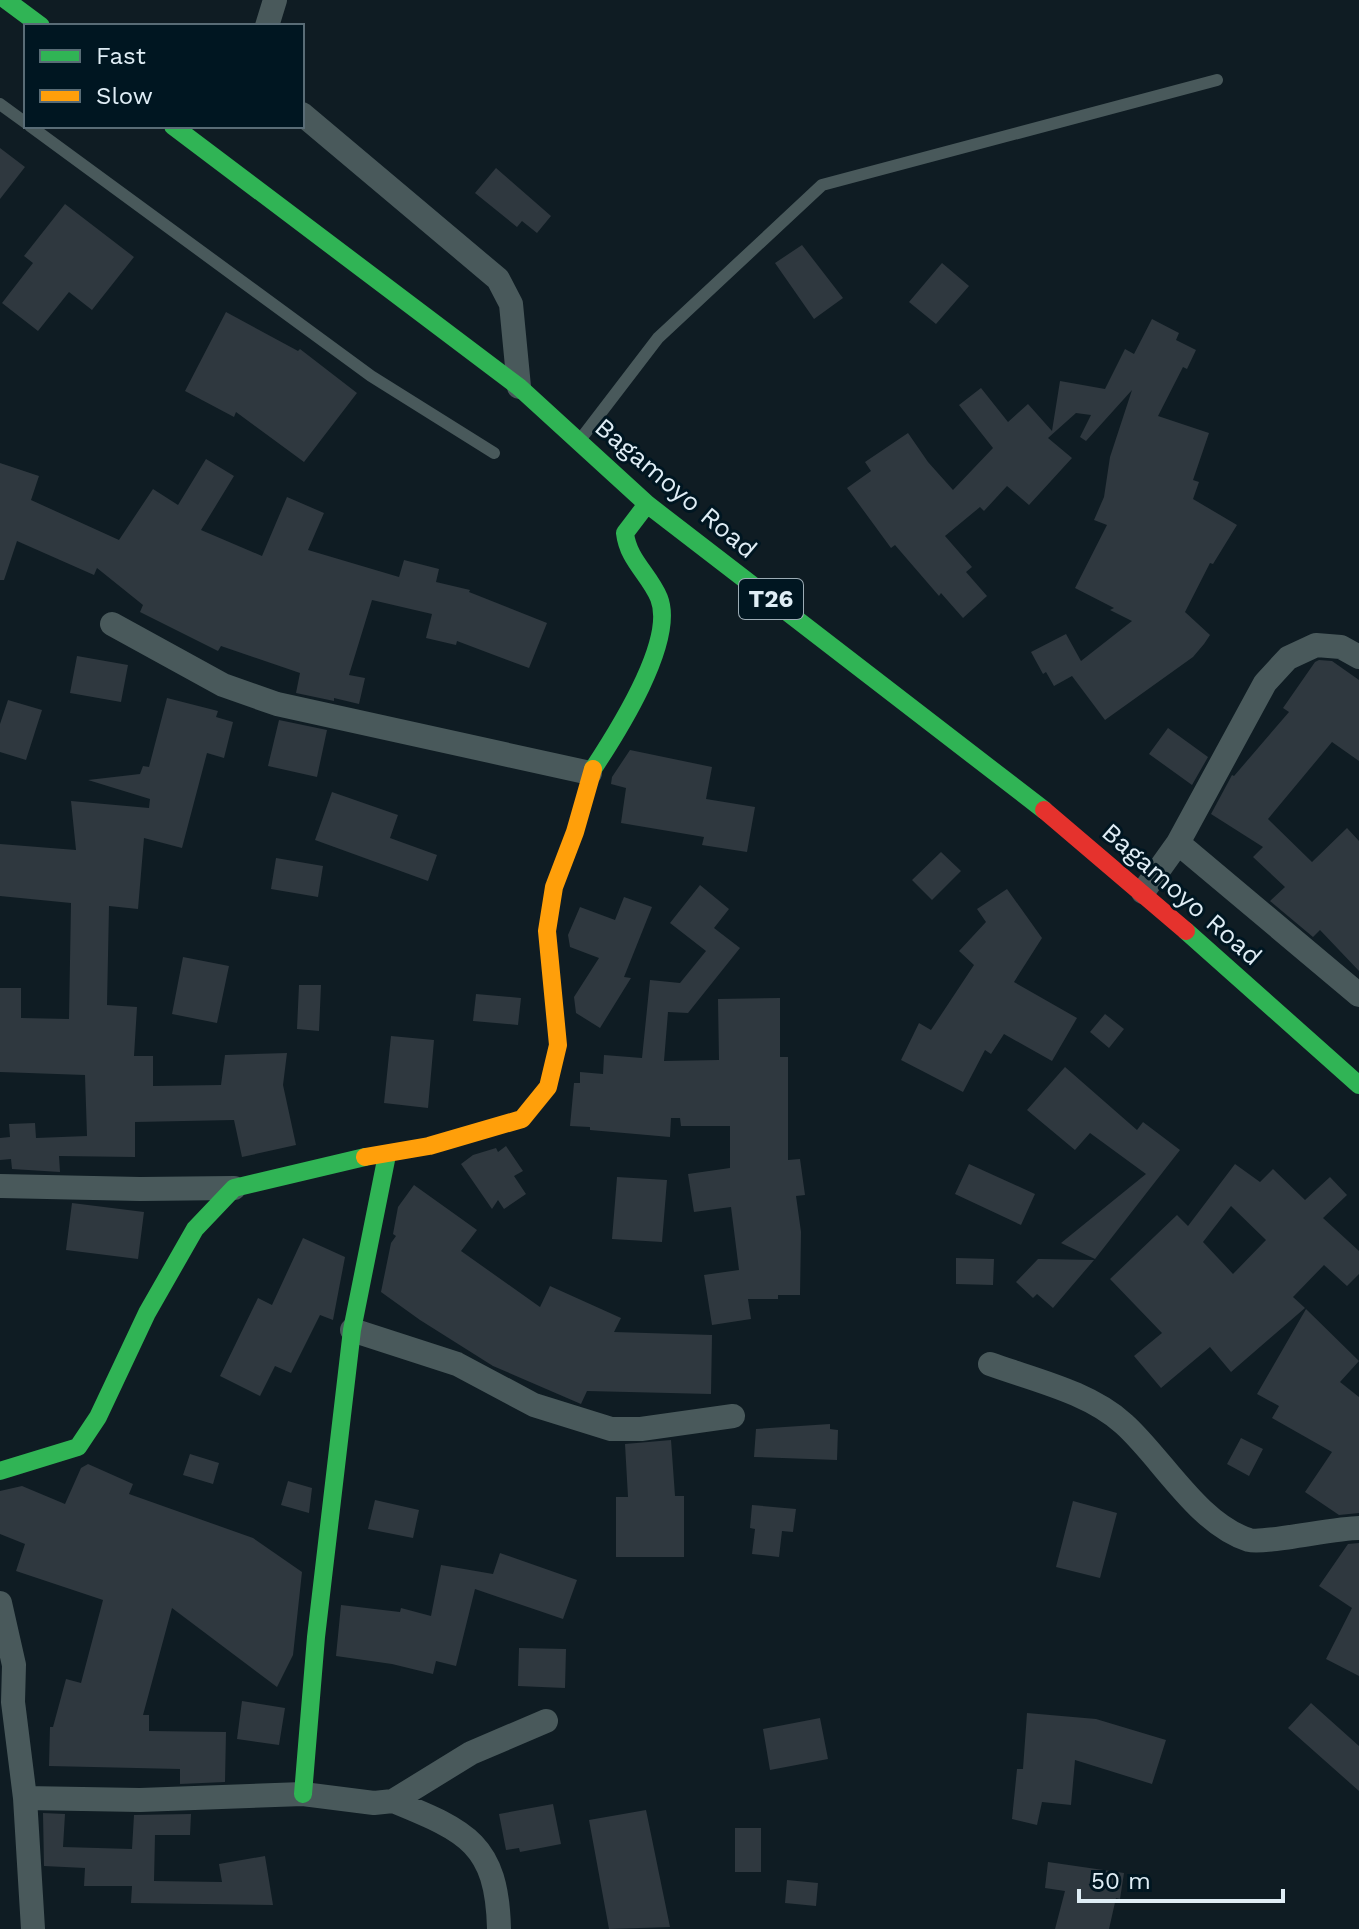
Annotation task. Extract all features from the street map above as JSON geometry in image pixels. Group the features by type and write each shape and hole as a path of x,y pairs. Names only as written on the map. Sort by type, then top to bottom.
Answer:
{"main road":[{"path":"6,0 38,24"},
{"name":"Bagamoyo Road","path":"176,128 519,387 647,504 1051,815 1143,892 1359,1085"},
{"path":"0,1471 78,1447 98,1417 147,1313 195,1229 234,1188 350,1160 387,1155 522,1119 548,1087 558,1045 547,931 554,887 575,832 590,773 620,727 656,652 661,626 660,600 627,549 625,533 647,504"},
{"path":"303,1794 316,1637 352,1330 387,1155"}],"street":[{"path":"268,24 275,0"},
{"path":"304,116 498,279 511,304 519,387"},
{"path":"112,624 223,685 277,704 590,773"},
{"path":"1143,892 1178,843 1265,683 1288,658 1316,645 1341,647 1359,657"},
{"path":"1178,843 1359,995"},
{"path":"0,1186 234,1188"},
{"path":"352,1330 457,1364 534,1405 611,1429 641,1429 733,1416"},
{"path":"990,1364 1091,1401 1124,1424 1162,1468 1219,1525 1252,1541 1359,1528"},
{"path":"2,1614 14,1665 13,1702 25,1798 33,1929"},
{"path":"25,1798 140,1800 303,1794 374,1803 393,1801 471,1753 546,1721"},
{"path":"393,1801 443,1822 476,1846 494,1875 499,1929"}],"lane":[{"path":"579,442 658,338 822,185 1217,80"},
{"path":"0,104 24,121"},
{"path":"33,128 371,376 494,453"}],"building":[{"path":"0,148 25,167 0,199"},
{"path":"496,168 551,216 537,233 522,221 517,227 475,193"},
{"path":"65,204 134,257 92,310 69,292 38,331 2,303 33,263 24,256"},
{"path":"802,245 843,298 814,319 775,263"},
{"path":"942,263 969,286 936,324 909,302"},
{"path":"226,312 298,351 300,349 357,393 304,462 236,412 234,417 185,391"},
{"path":"1152,319 1179,333 1176,340 1196,350 1187,369 1183,367 1158,416 1209,433 1193,480 1199,482 1193,499 1237,525 1213,564 1210,563 1185,612 1210,635 1204,644 1193,657 1105,720 1072,676 1054,686 1031,652 1066,634 1081,661 1132,621 1075,588 1107,525 1094,520 1104,497 1110,457 1132,390 1086,441 1080,437 1091,415 1076,413 1048,438 1072,458 1029,505 1007,486 984,511 980,507 945,536 972,567 966,572 987,596 963,618 941,593 939,596 895,545 891,548 847,488 871,471 865,462 908,433 953,490 993,448 959,405 981,388 1008,422 1028,404 1052,431 1060,381 1105,389 1125,349 1134,354"},
{"path":"206,459 234,476 201,530 262,556 287,497 324,513 308,550 399,577 404,560 439,569 436,582 470,590 547,623 529,668 457,641 456,645 426,638 432,614 372,600 349,675 365,678 359,704 334,698 334,701 296,693 300,673 221,646 218,651 140,612 143,605 97,568 94,575 17,541 4,580 0,580 0,463 39,476 31,500 119,540 153,489 178,505"},
{"path":"77,656 128,665 121,702 70,693"},
{"path":"1319,660 1332,661 1359,680 1359,761 1332,742 1268,819 1312,862 1347,828 1359,841 1359,971 1320,930 1313,937 1270,901 1285,887 1253,857 1263,847 1211,814 1232,775 1289,712 1283,708"},
{"path":"167,698 218,711 216,717 233,722 224,758 207,753 182,848 144,838 138,909 109,906 107,1005 137,1007 134,1056 153,1056 153,1086 221,1085 225,1055 287,1053 283,1085 296,1145 242,1157 234,1120 135,1122 135,1157 59,1156 60,1172 12,1169 11,1159 0,1160 0,1138 10,1137 9,1124 35,1123 36,1138 87,1136 85,1075 0,1072 0,988 21,988 21,1018 69,1019 71,903 0,896 0,844 76,850 71,801 149,808 150,799 88,780 140,774 143,766 149,767"},
{"path":"8,700 42,710 26,760 0,752 0,724"},
{"path":"279,720 327,730 317,777 268,766"},
{"path":"1168,728 1208,757 1192,785 1149,754"},
{"path":"630,750 712,767 706,799 755,807 747,852 702,845 704,837 621,823 626,788 611,784 612,777"},
{"path":"332,792 398,815 390,838 437,855 428,881 315,840"},
{"path":"941,852 961,871 932,900 912,880"},
{"path":"276,858 323,866 318,897 271,889"},
{"path":"700,885 729,909 714,928 740,948 688,1013 668,1012 664,1061 719,1060 718,999 780,998 780,1057 788,1057 788,1160 800,1159 805,1195 796,1196 801,1232 800,1295 748,1299 751,1319 712,1325 704,1275 739,1270 731,1207 694,1212 688,1174 730,1168 730,1126 681,1126 680,1118 671,1118 670,1137 570,1126 574,1083 580,1083 580,1072 603,1074 604,1055 642,1058 650,980 680,983 706,951 670,923"},
{"path":"1007,889 1042,938 1014,982 1077,1018 1052,1061 1004,1034 991,1054 985,1050 963,1092 901,1060 919,1023 931,1030 974,965 959,951 986,922 977,909"},
{"path":"624,897 652,907 624,977 631,978 600,1028 576,1013 574,997 599,958 570,947 568,935 580,907 615,920"},
{"path":"183,957 229,966 217,1023 172,1014"},
{"path":"299,985 321,985 319,1031 297,1029"},
{"path":"476,994 521,998 518,1025 473,1021"},
{"path":"1105,1014 1124,1029 1109,1048 1090,1032"},
{"path":"391,1036 434,1040 428,1108 384,1103"},
{"path":"1065,1067 1137,1130 1143,1122 1180,1150 1095,1259 1061,1243 1146,1174 1090,1133 1075,1150 1027,1110"},
{"path":"506,1146 523,1171 514,1176 526,1194 504,1209 498,1200 492,1209 461,1164 473,1155 496,1148 498,1152"},
{"path":"969,1164 1035,1194 1021,1225 955,1194"},
{"path":"1235,1164 1260,1182 1273,1169 1305,1200 1330,1177 1347,1195 1323,1218 1359,1251 1359,1274 1347,1286 1324,1265 1293,1297 1305,1308 1231,1372 1210,1347 1161,1388 1134,1356 1162,1333 1110,1279 1177,1215 1188,1226","holes":["1231,1206 1266,1240 1233,1274 1203,1242"]},
{"path":"617,1177 667,1180 662,1242 612,1239"},
{"path":"414,1185 477,1230 461,1251 540,1307 550,1286 621,1318 614,1332 712,1335 711,1394 587,1391 581,1404 493,1366 420,1320 381,1292 391,1243 396,1236 393,1234 398,1207"},
{"path":"72,1203 144,1212 138,1259 66,1250"},
{"path":"303,1238 345,1257 333,1320 320,1315 291,1373 275,1366 260,1396 220,1376 258,1298 272,1305"},
{"path":"956,1258 994,1259 993,1285 956,1284"},
{"path":"1038,1259 1094,1260 1053,1308 1037,1294 1033,1298 1016,1282"},
{"path":"1306,1309 1359,1361 1340,1382 1359,1397 1359,1513 1339,1515 1305,1492 1332,1452 1272,1418 1279,1406 1257,1394"},
{"path":"830,1424 830,1429 838,1430 837,1460 754,1457 756,1429"},
{"path":"1241,1438 1263,1449 1249,1476 1227,1464"},
{"path":"671,1440 675,1496 684,1496 684,1557 616,1557 616,1497 628,1497 625,1444"},
{"path":"190,1454 219,1463 213,1484 183,1475"},
{"path":"88,1464 133,1484 129,1494 253,1538 302,1572 293,1655 277,1687 172,1608 143,1715 149,1715 149,1731 226,1732 225,1782 180,1784 180,1769 49,1766 50,1727 53,1727 66,1679 81,1683 103,1600 16,1571 25,1544 0,1534 0,1491 22,1486 65,1504 81,1468"},
{"path":"288,1481 312,1488 309,1513 281,1505"},
{"path":"375,1500 419,1510 413,1538 368,1529"},
{"path":"1073,1501 1117,1513 1100,1578 1056,1567"},
{"path":"752,1505 796,1509 793,1532 782,1531 779,1557 752,1554 755,1529 750,1528"},
{"path":"1359,1543 1359,1676 1326,1659 1352,1608 1319,1586 1348,1544"},
{"path":"500,1553 577,1580 563,1619 475,1589 456,1666 436,1661 433,1674 336,1656 341,1605 400,1612 401,1608 431,1616 441,1565 493,1574"},
{"path":"519,1648 566,1649 565,1688 518,1686"},
{"path":"242,1701 285,1708 279,1745 237,1739"},
{"path":"1311,1703 1359,1746 1359,1791 1288,1728"},
{"path":"1027,1713 1096,1719 1166,1740 1152,1784 1075,1760 1071,1805 1042,1802 1037,1825 1012,1819 1017,1769 1023,1769"},
{"path":"820,1718 828,1759 770,1770 763,1729"},
{"path":"553,1804 561,1844 520,1852 519,1848 506,1850 499,1814"},
{"path":"646,1810 670,1927 609,1929 589,1820"},
{"path":"43,1813 65,1814 63,1847 132,1849 134,1815 191,1814 190,1835 155,1835 154,1881 222,1882 219,1864 265,1856 273,1905 131,1903 132,1886 84,1886 85,1868 44,1866"},
{"path":"735,1828 761,1828 761,1872 735,1872"},
{"path":"1048,1862 1124,1873 1120,1899 1116,1898 1109,1929 1055,1929 1065,1891 1045,1888"},
{"path":"787,1880 818,1883 816,1906 785,1903"}],"traffic: fast":[{"path":"6,0 38,24"},
{"path":"176,128 519,387 647,504 1044,810"},
{"path":"593,769 641,686 659,638 662,616 659,598 634,559 625,533 647,504"},
{"path":"1186,931 1359,1085"},
{"path":"303,1794 316,1637 352,1330 387,1155"},
{"path":"0,1471 78,1447 98,1417 147,1313 195,1229 234,1188 365,1157"}],"traffic: slow":[{"path":"365,1157 429,1146 522,1119 548,1087 558,1045 547,931 554,887 575,832 593,769"}],"traffic: jam":[{"path":"1044,810 1186,931"}]}
